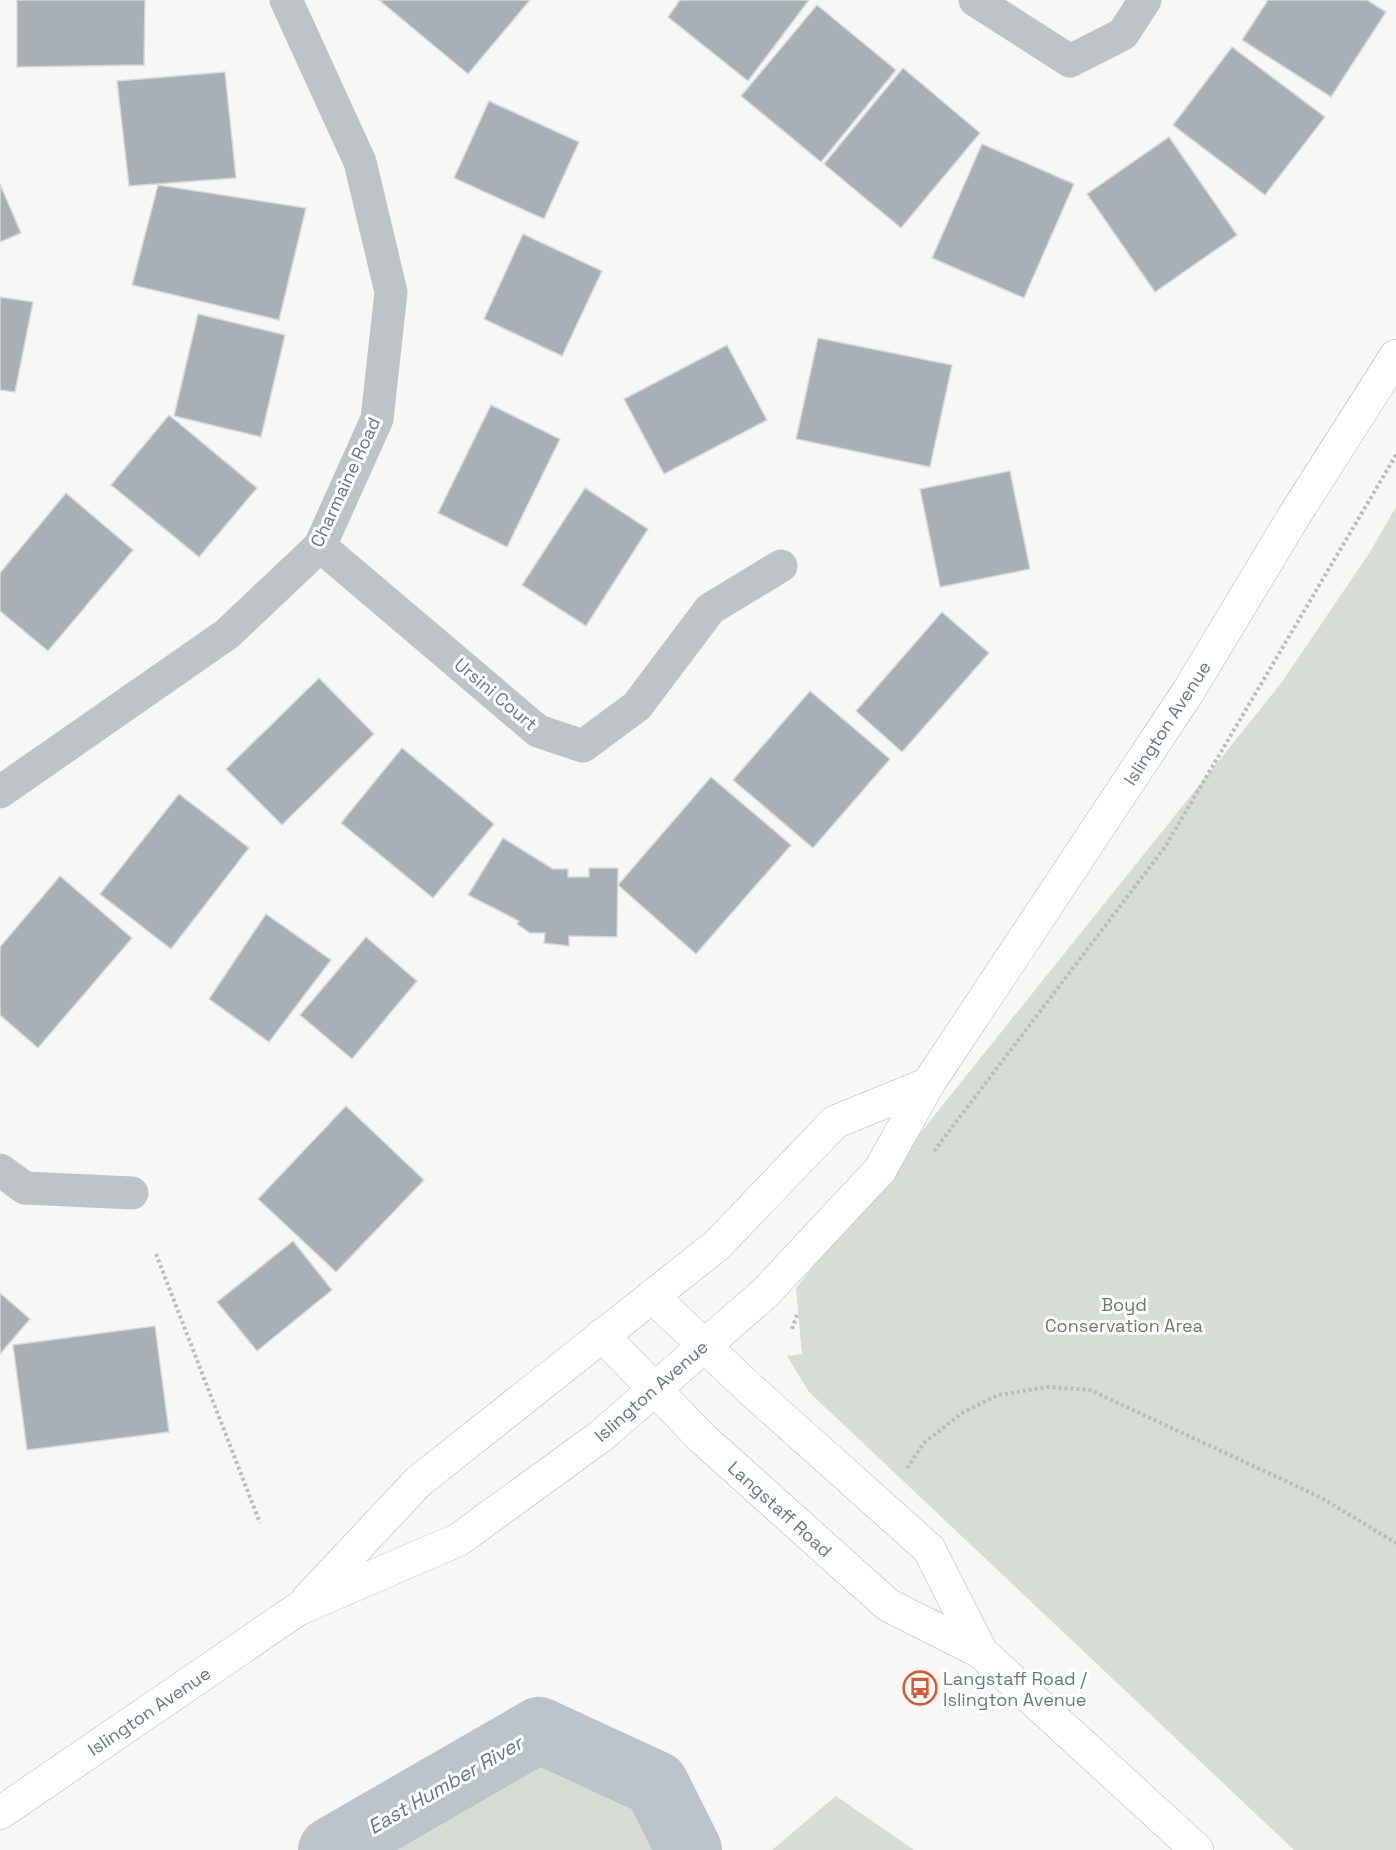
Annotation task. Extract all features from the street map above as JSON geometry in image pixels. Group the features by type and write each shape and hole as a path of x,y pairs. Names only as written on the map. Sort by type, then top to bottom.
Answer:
{"main road":[{"name":"Islington Avenue","path":"0,1813 298,1609 458,1540 601,1436 765,1293 880,1170 928,1084 1188,692 1294,516 1396,356"},
{"name":"Islington Avenue","path":"298,1609 418,1481 717,1246 835,1122 928,1084"},
{"name":"Langstaff Road","path":"652,1296 704,1346 929,1549 981,1652"},
{"name":"Langstaff Road","path":"602,1335 702,1438 888,1605 981,1652 1197,1850"}],"street":[{"name":"Charmaine Road","path":"0,792 227,634 320,546 377,419 391,292 360,162 286,0"},
{"path":"975,0 1070,61 1123,34 1145,0"},
{"name":"Ursini Court","path":"320,546 538,731 583,746 637,706 710,609 781,566"},
{"path":"0,1170 25,1188 132,1193"}],"path":[{"path":"927,1159 1165,847 1396,455"},
{"path":"156,1254 260,1523"},
{"path":"792,1329 800,1307"},
{"path":"907,1468 924,1443 962,1413 998,1395 1048,1387 1090,1390 1320,1497 1396,1543"}],"green space":[{"name":"Boyd Conservation Area","path":"1396,507 1396,1850 1294,1850 809,1392 787,1356 802,1354 796,1288 1282,682 1370,552"},
{"path":"561,1749 608,1772 674,1850 362,1850 421,1802 507,1756"},
{"path":"836,1796 914,1850 772,1850"}],"building":[{"path":"17,0 145,0 144,65 17,67"},
{"path":"379,0 530,0 468,74"},
{"path":"680,0 809,0 748,81 668,17"},
{"path":"1268,0 1367,0 1386,12 1331,97 1242,40"},
{"path":"817,5 896,70 821,162 741,96"},
{"path":"1232,47 1325,117 1265,195 1173,125"},
{"path":"903,68 980,133 901,228 824,164"},
{"path":"225,72 236,178 129,186 117,81"},
{"path":"489,101 579,142 544,219 454,178"},
{"path":"1169,137 1237,235 1155,292 1087,194"},
{"path":"982,144 1074,184 1024,298 932,258"},
{"path":"0,184 21,233 0,242"},
{"path":"158,185 306,208 279,320 132,285"},
{"path":"523,234 602,271 562,356 484,319"},
{"path":"0,297 33,302 15,392 0,390"},
{"path":"198,314 285,335 261,437 174,416"},
{"path":"818,338 952,365 930,467 796,439"},
{"path":"727,345 767,420 664,474 624,399"},
{"path":"491,405 560,439 507,547 438,513"},
{"path":"169,415 257,488 199,557 111,485"},
{"path":"1010,471 1030,569 940,587 920,489"},
{"path":"585,488 648,529 586,626 522,585"},
{"path":"66,493 133,550 48,651 0,611 0,573"},
{"path":"942,612 989,653 902,752 856,711"},
{"path":"319,678 374,734 282,825 226,769"},
{"path":"810,691 890,759 813,848 733,780"},
{"path":"402,748 494,824 433,898 341,823"},
{"path":"711,777 791,845 696,954 618,885"},
{"path":"179,794 249,848 171,949 100,894"},
{"path":"503,838 553,869 568,869 568,877 589,877 589,868 618,868 617,937 569,936 569,946 544,943 545,933 530,933 517,924 519,921 468,895"},
{"path":"60,876 132,938 38,1048 0,1015 0,947"},
{"path":"266,914 331,960 269,1042 209,999"},
{"path":"366,937 417,981 352,1059 300,1015"},
{"path":"346,1106 424,1180 336,1272 258,1199"},
{"path":"293,1241 332,1290 257,1351 217,1302"},
{"path":"0,1293 30,1319 0,1354"},
{"path":"155,1326 169,1432 27,1450 13,1345"}],"waterway":[{"name":"East Humber River","path":"331,1850 539,1730 656,1784 689,1850"}],"place":[{"name":"Langstaff Road / Islington Avenue","path":"920,1688"}]}
